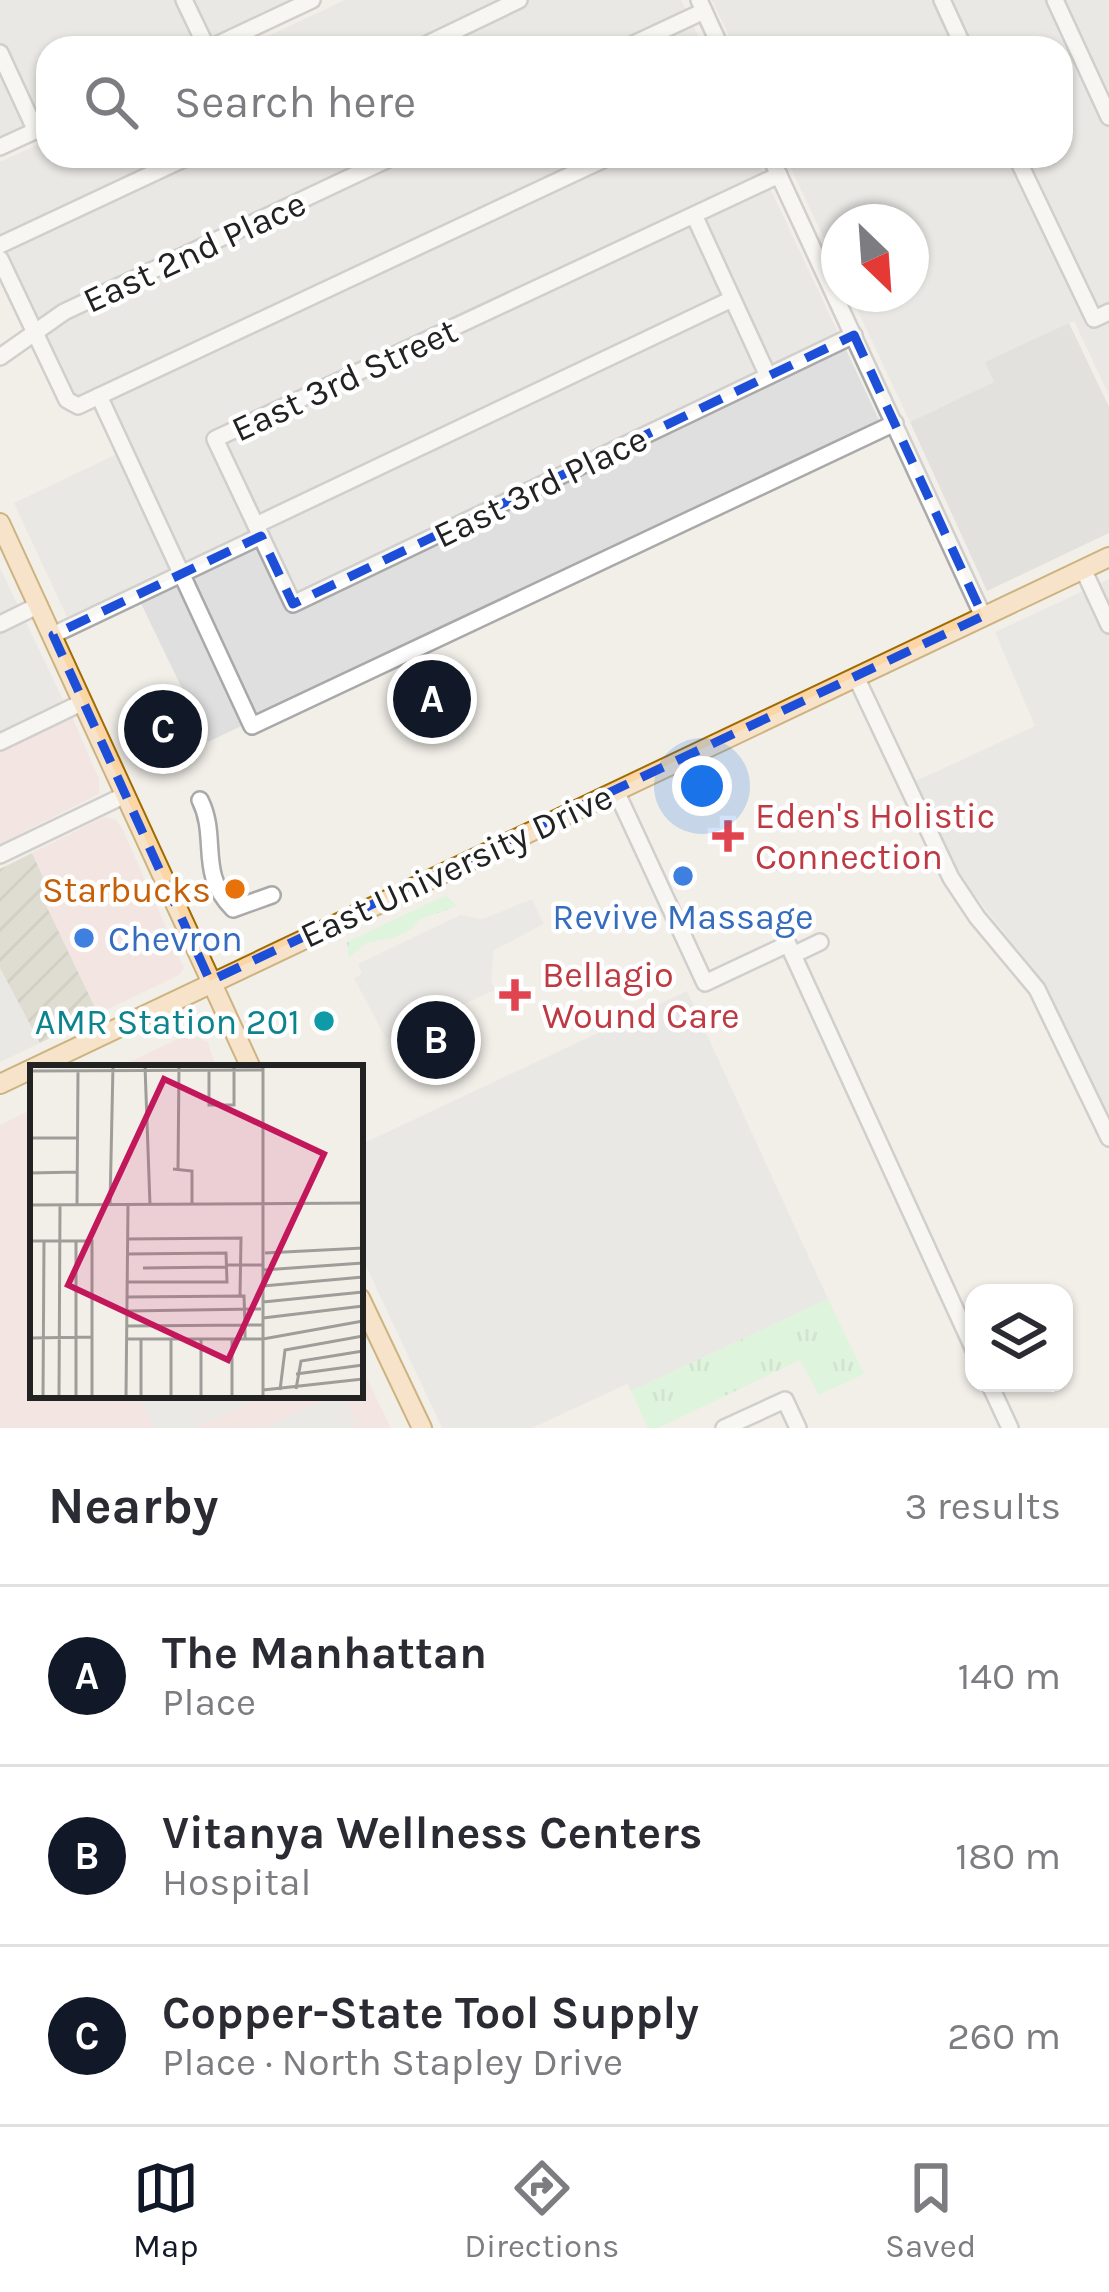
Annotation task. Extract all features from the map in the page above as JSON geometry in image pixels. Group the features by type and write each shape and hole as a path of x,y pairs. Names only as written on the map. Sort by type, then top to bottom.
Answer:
{"main road":[{"path":"0,524 250,1065"},
{"name":"East University Drive","path":"39,1065 1109,557"},
{"name":"East University Drive","path":"0,1084 30,1069"},
{"path":"363,1304 422,1428"}],"street":[{"path":"184,0 202,36"},
{"path":"234,36 312,0"},
{"path":"444,36 519,0"},
{"path":"941,0 958,36"},
{"path":"1055,0 1072,36"},
{"path":"646,36 701,5 715,36"},
{"path":"1073,39 1109,117"},
{"path":"0,53 36,117"},
{"path":"0,148 36,131"},
{"path":"0,245 164,168"},
{"name":"East 2nd Place","path":"0,357 64,312 370,168"},
{"path":"0,259 70,405 79,406 585,168"},
{"path":"775,168 983,616"},
{"path":"1022,168 1101,315"},
{"name":"East 3rd Street","path":"259,530 215,440 779,176"},
{"path":"694,215 768,376"},
{"path":"53,635 732,299"},
{"name":"East 3rd Place","path":"259,530 293,604 854,335"},
{"path":"99,396 251,725 895,423"},
{"path":"1084,569 1109,625"},
{"path":"0,624 39,605"},
{"path":"856,676 951,878 1037,989 1109,1138"},
{"path":"0,742 83,702"},
{"path":"616,791 705,983 788,944 965,1330"},
{"path":"0,855 125,795"},
{"path":"200,800 209,818 208,861 227,903 241,909 272,895"},
{"path":"794,955 820,942"},
{"path":"993,1392 1010,1428"},
{"path":"724,1428 785,1400 798,1428"}],"highlighted area":[{"path":"854,335 983,616 210,981 53,635 261,536 293,604"}],"shaded area":[{"path":"0,0 288,0 212,36 36,36 36,120 0,136"},
{"path":"345,0 681,0 698,36 268,36"},
{"path":"712,0 1109,0 1109,395 1074,321 986,362 995,382 910,422 858,312 929,312 929,204 821,204 821,232 791,168 1073,168 1073,36 729,36"},
{"path":"36,146 36,168 761,168 821,297 821,312 828,312 879,420 208,742 133,587 67,617 14,503 119,453 92,407 80,412 0,241 0,162"},
{"path":"1069,323 1109,407 1109,533 987,591 910,422 994,382 985,362"},
{"path":"0,568 65,704 0,736"},
{"path":"1109,579 1109,1123 1039,977 962,879 916,781 1035,726 995,632"},
{"path":"70,712 99,779 99,794 0,844 0,746"},
{"path":"104,817 115,819 123,830 184,968 179,975 98,1014 41,896 50,891 32,853"},
{"path":"32,853 50,892 42,897 98,1014 40,1043 0,968 0,869"},
{"path":"532,899 544,924 494,950 491,981 495,990 386,1039 354,978 362,974 358,964 460,915 483,919"},
{"path":"0,968 40,1043 0,1062"},
{"path":"687,991 828,1299 631,1391 627,1384 532,1428 442,1428 363,1259 363,1144"},
{"path":"190,1033 208,1042 215,1065 123,1065"},
{"path":"30,1110 30,1398 363,1398 363,1370 391,1428 0,1428 0,1125"},
{"path":"140,1398 259,1398 194,1428 155,1428"},
{"path":"326,1398 344,1398 357,1425 350,1428 265,1428"}],"green space":[{"path":"446,895 457,906 420,919 393,938 366,943 349,958 347,942"},
{"path":"828,1299 864,1374 819,1395 800,1360 658,1428 648,1428 631,1391"}],"place":[{"name":"The Manhattan","path":"432,699"},
{"name":"Copper-State Tool Supply","path":"163,729"},
{"name":"Eden's Holistic Connection","path":"728,836"},
{"name":"Revive Massage","path":"683,876"},
{"name":"Starbucks","path":"235,889"},
{"name":"Chevron","path":"84,938"},
{"name":"Bellagio Wound Care","path":"515,995"},
{"name":"AMR Station 201","path":"324,1021"},
{"name":"Vitanya Wellness Centers","path":"436,1040"}]}
